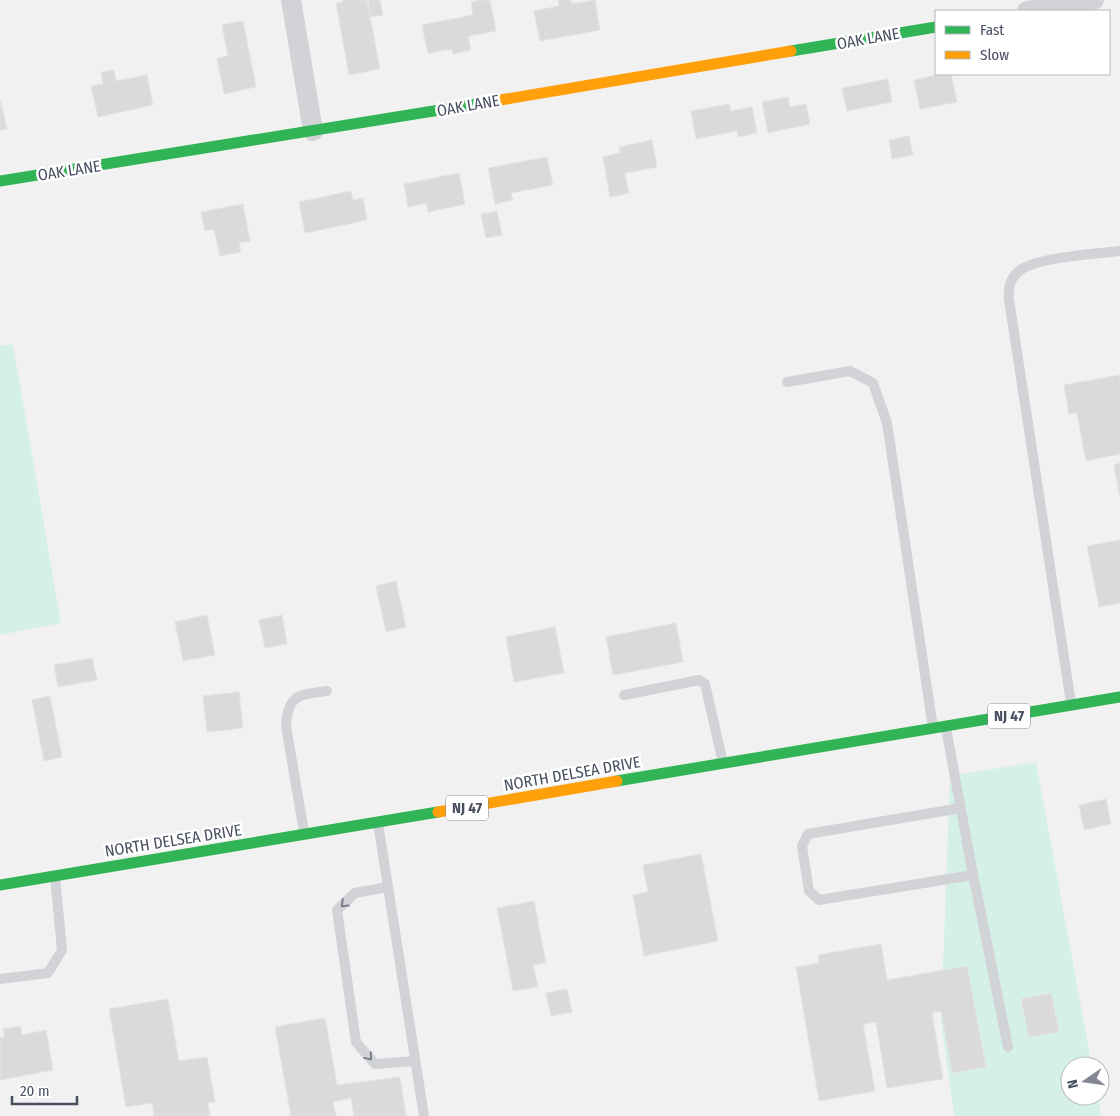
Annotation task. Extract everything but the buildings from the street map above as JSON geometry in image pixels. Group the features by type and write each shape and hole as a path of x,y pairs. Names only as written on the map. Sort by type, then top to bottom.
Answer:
{"main road":[{"name":"OAK LANE","path":"0,181 313,132 935,27"},
{"name":"NORTH DELSEA DRIVE","path":"0,885 1120,697"}],"street":[{"path":"291,0 313,132"},
{"path":"1033,10 1094,0"}],"lane":[{"path":"1072,706 1047,560 1008,300 1008,285 1018,271 1040,263 1067,257 1120,251"},
{"path":"787,382 850,371 873,383 887,423 933,729"},
{"path":"624,695 699,680 705,684 724,764"},
{"path":"305,835 286,726 287,710 293,699 302,694 327,691"},
{"path":"946,727 960,808 1008,1047"},
{"path":"960,808 808,834 802,846 810,891 819,900 973,874"},
{"path":"378,822 424,1116"},
{"path":"0,979 48,973 62,950 55,876"},
{"path":"388,886 355,893 337,910 356,1042 374,1064 415,1061"}],"green space":[{"path":"13,344 61,623 0,635 0,346"},
{"path":"1036,762 1090,1056 1060,1056 1060,1106 1100,1106 1101,1116 954,1116 941,1021 950,776"}],"traffic: fast":[{"path":"791,51 935,27"},
{"path":"0,181 483,103"},
{"path":"617,781 1120,697"},
{"path":"0,885 438,812"}],"traffic: slow":[{"path":"483,103 791,51"},
{"path":"438,812 617,781"}]}
